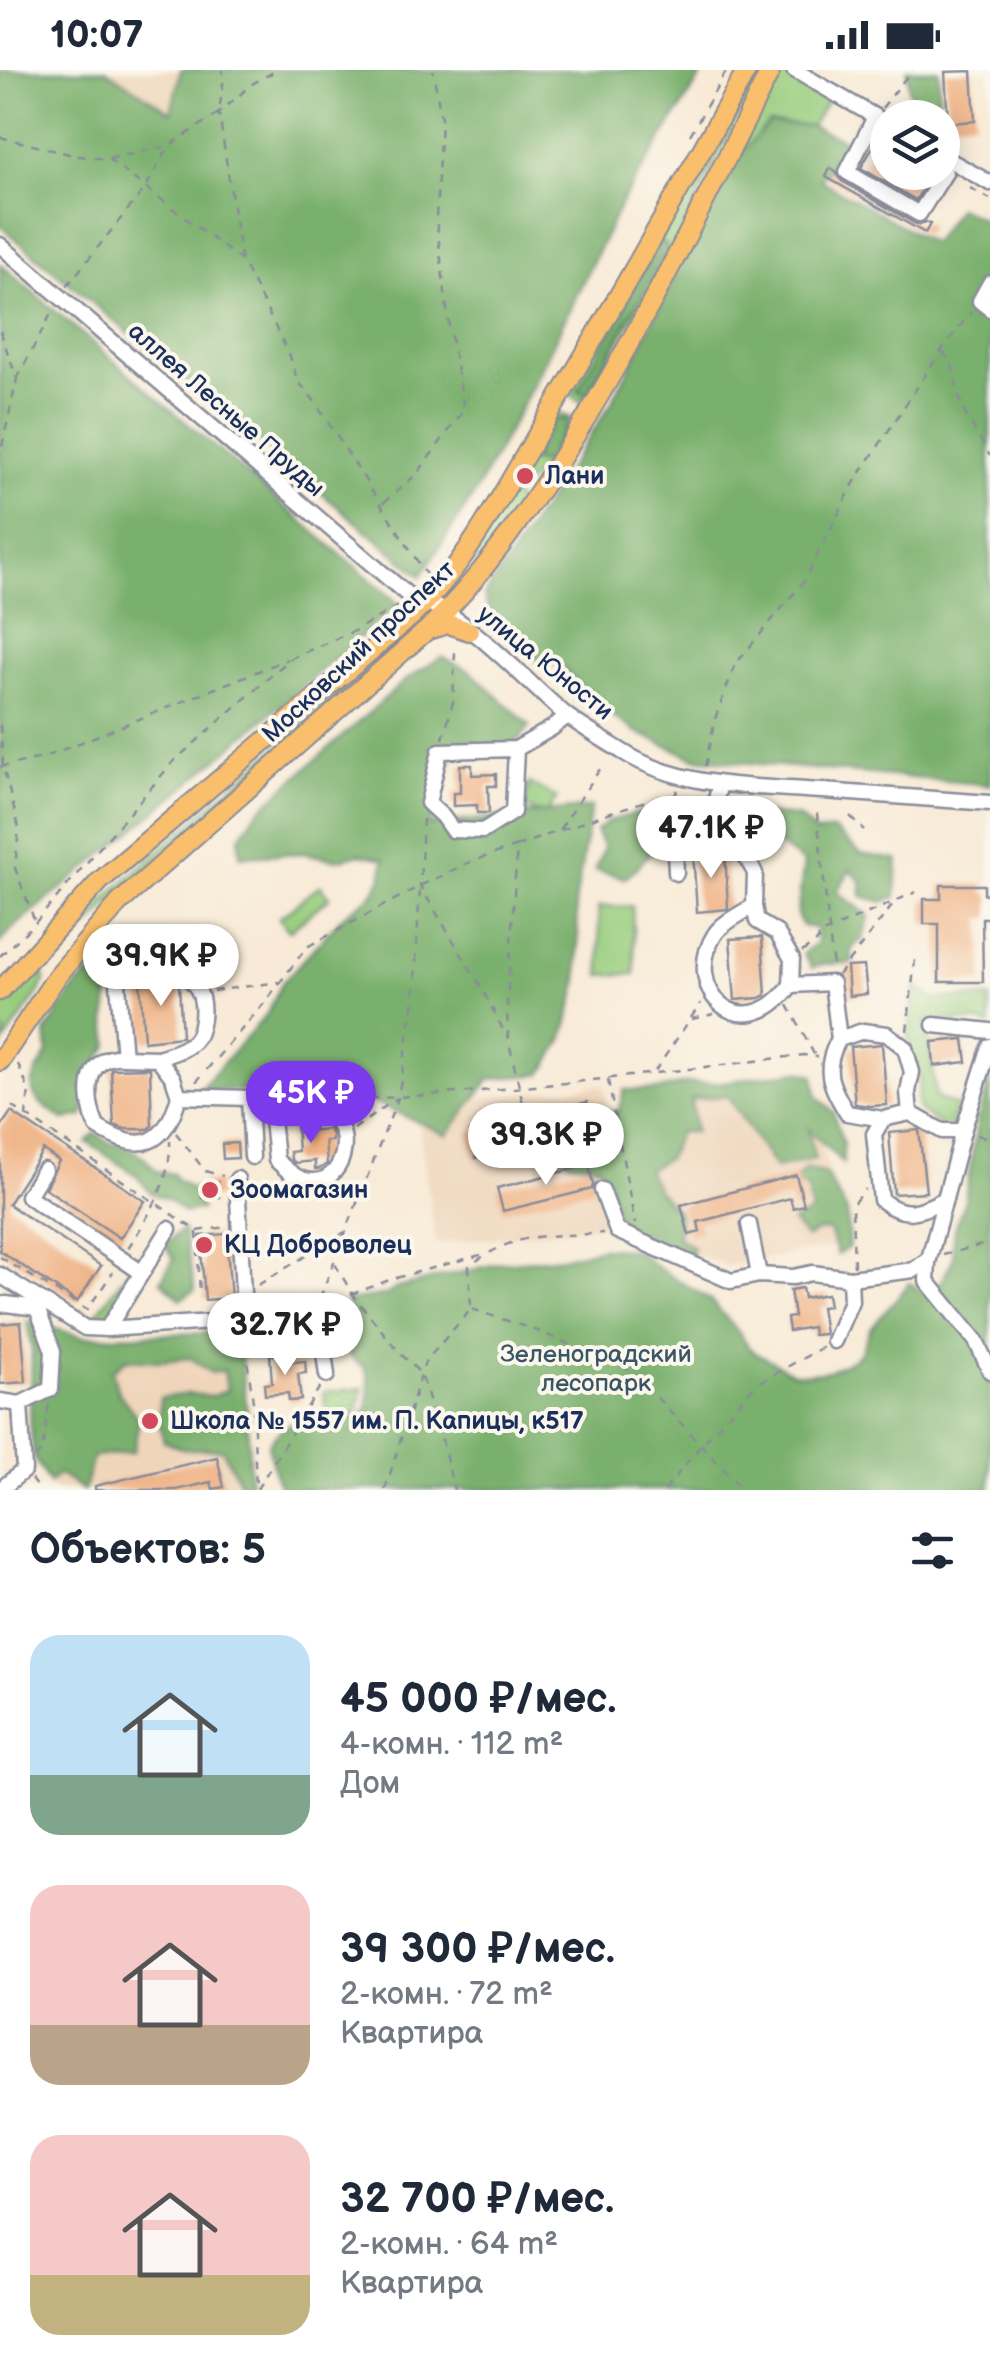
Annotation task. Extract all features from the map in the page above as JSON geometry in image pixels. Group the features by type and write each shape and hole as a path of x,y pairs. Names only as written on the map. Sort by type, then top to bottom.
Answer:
{"main road":[{"name":"Московский проспект","path":"0,991 100,880 428,601 470,546 506,487 747,70"},
{"name":"Московский проспект","path":"9,1062 58,975 119,903 446,612 530,507 591,410 668,272 771,70"},
{"path":"561,395 571,409 591,410"},
{"path":"506,487 516,486 523,491 530,507"},
{"path":"427,630 448,624 469,631"},
{"path":"362,659 376,676"},
{"path":"32,954 58,975"}],"street":[{"path":"794,70 870,114"},
{"path":"870,137 847,172 870,185"},
{"path":"960,166 990,183"},
{"path":"878,190 919,214 934,190"},
{"name":"аллея Лесные Пруды","path":"0,245 409,596 428,601"},
{"path":"985,305 990,283"},
{"path":"464,592 459,612 469,631"},
{"name":"улица Юности","path":"428,601 469,631 567,716 646,764 720,784 990,803"},
{"path":"516,749 513,812 483,831 452,830 428,803 440,750 516,749 567,716"},
{"path":"716,834 715,803 720,784"},
{"path":"676,873 676,850 687,840 716,834 740,844 755,873 757,920 777,933 792,958 787,990"},
{"path":"754,906 717,930 705,964 709,989 720,1004 746,1015 771,1005 787,990 832,983 838,1039"},
{"path":"79,948 96,963 118,972 174,966 196,984 203,1007 195,1040 179,1051 158,1058 108,1059 93,1074 88,1084 88,1100 97,1127 135,1144 159,1137 169,1124 179,1096 173,1078 158,1058"},
{"path":"118,972 124,1057"},
{"path":"934,1026 990,1031"},
{"path":"910,1112 912,1072 905,1048 886,1034 863,1031 838,1039 822,1058 834,1092 847,1113 882,1119 910,1112 942,1132 963,1131"},
{"path":"990,1046 928,1260 927,1282 976,1341 990,1371"},
{"path":"179,1096 261,1098 322,1100 343,1137 344,1157 338,1170 312,1181 301,1179 276,1160 261,1098"},
{"path":"252,1157 261,1098"},
{"path":"882,1119 874,1134 881,1200 894,1210 921,1212 945,1199"},
{"path":"44,1170 28,1196 141,1272"},
{"path":"237,1179 242,1320"},
{"path":"602,1190 617,1232 730,1281 759,1275 793,1277 812,1273 852,1278 914,1270 928,1260"},
{"path":"750,1224 759,1275"},
{"path":"106,1329 170,1229"},
{"path":"0,1275 85,1328 242,1320 320,1325 328,1375"},
{"path":"834,1341 851,1301 852,1278"},
{"path":"0,1306 36,1308 53,1351 51,1388 20,1404 0,1402"},
{"path":"0,1490 24,1470 20,1404"}],"path":[{"path":"222,70 219,113 242,261 290,356 297,380 430,580"},
{"path":"0,137 77,156 108,159 169,146 277,70"},
{"path":"382,504 416,475 464,410 436,218 440,118 433,70"},
{"path":"690,135 728,70"},
{"path":"893,100 912,70"},
{"path":"0,456 17,379 60,297 146,186 169,146"},
{"path":"108,159 242,261"},
{"path":"705,768 715,719 735,664 804,581 854,483 941,351 985,305"},
{"path":"0,331 17,379"},
{"path":"941,351 950,361 962,408 990,456"},
{"path":"1,767 42,758 291,658 354,631 403,604"},
{"path":"440,750 452,702 455,652"},
{"path":"0,956 36,923 173,762 291,658"},
{"path":"0,724 1,767 19,828 15,868 36,923"},
{"path":"559,831 602,766"},
{"path":"179,1096 200,1079 307,947 470,862 665,796"},
{"path":"309,1322 398,1098 414,998 422,823 428,803"},
{"path":"817,813 834,980 896,901"},
{"path":"850,816 864,830"},
{"path":"517,846 508,1038 526,1117"},
{"path":"420,886 508,1038"},
{"path":"792,958 820,940 818,935 916,892"},
{"path":"905,1048 915,960"},
{"path":"201,993 280,982"},
{"path":"654,1073 709,989"},
{"path":"787,990 822,1058"},
{"path":"690,1020 730,1011"},
{"path":"322,1100 519,1088 804,1056 822,1058"},
{"path":"9,1062 29,1090 26,1115"},
{"path":"608,1078 638,1240"},
{"path":"343,1137 398,1098"},
{"path":"12,1106 197,1230 240,1226"},
{"path":"169,1124 205,1171 237,1179"},
{"path":"0,1257 87,1310 157,1202 170,1155 169,1124"},
{"path":"963,1131 990,1138"},
{"path":"852,1278 852,1205 878,1174"},
{"path":"197,1230 200,1296"},
{"path":"244,1293 346,1232"},
{"path":"385,1490 425,1362 470,1309 469,1266 510,1241 532,1235 617,1232"},
{"path":"928,1260 990,1243"},
{"path":"317,1307 392,1279 486,1254"},
{"path":"334,1263 353,1295 421,1374 454,1490"},
{"path":"470,1309 543,1333 632,1371 743,1490"},
{"path":"242,1320 253,1402 256,1490 328,1375"},
{"path":"665,1490 756,1384 834,1341"}],"shaded area":[{"path":"0,70 210,70 218,117 113,135"},
{"path":"808,1076 843,1245 727,1266 646,1234 621,1102"},
{"path":"603,1085 630,1222 436,1244 416,1104"},
{"name":"Школа № 1557 им. П. Капицы, к517","path":"237,1338 248,1490 51,1490 64,1353"}],"green space":[{"path":"0,70 106,70 171,112 181,70 705,70 621,203 531,389 476,491 421,576 0,226"},
{"path":"756,70 760,70 683,229 590,395 580,401 573,397 573,387","holes":["662,243 668,247 586,394 578,391"]},
{"path":"907,70 939,70 939,100 913,100"},
{"path":"779,72 827,101 811,126 769,123 734,161"},
{"path":"769,123 811,126 847,141 820,180 932,243 958,207 990,223 990,273 974,304 990,327 990,785 695,758 638,733 594,703 562,666 533,658 494,624 484,596 609,407 734,161"},
{"path":"661,242 668,247 586,394 578,391"},
{"path":"0,264 399,604 13,928 0,943"},
{"path":"556,412 574,420 527,484 517,478"},
{"path":"567,419 549,458 533,462 537,445 553,420"},
{"path":"513,494 519,504 486,553 452,595 444,594 507,496"},
{"path":"442,657 470,671 530,726 514,746 456,745 429,825 591,807 575,904 578,984 563,1040 542,1074 490,1079 447,1135 349,1091 199,1090 267,1014 282,983 343,916 372,895 382,878 384,859 360,854 338,860 303,853 240,856 239,838 257,812 407,679"},
{"path":"360,673 364,674 117,897 57,959 52,959 52,952 112,892"},
{"path":"529,783 557,798 545,816 524,807"},
{"path":"646,811 698,811 697,824 660,843 626,878 595,870 604,848 596,831 609,821"},
{"path":"729,811 798,817 816,833 834,830 861,854 898,860 896,897 883,902 862,896 862,882 850,870 837,892 869,916 863,938 851,949 853,963 812,968 803,953 817,943 816,928 803,926 797,915 804,863 771,840 741,833"},
{"path":"320,885 330,897 289,931 279,918"},
{"path":"632,906 635,974 601,975 598,907"},
{"path":"99,970 110,983 106,1021 109,1045 99,1059 83,1116 64,1120 37,1099 33,1085 48,1054 46,1031 75,988"},
{"path":"40,973 45,982 0,1049 5,1033 0,1027 0,1007"},
{"path":"915,987 934,999 990,998 990,1026 980,1022 926,1020 936,1098 957,1106 951,1125 941,1126 920,1111 917,1102 920,1081 908,1044"},
{"path":"799,1071 814,1075 817,1097 833,1112 843,1144 843,1163 808,1129 815,1159 775,1168 727,1096 691,1099 695,1132 679,1132 668,1158 647,1170 657,1189 679,1214 678,1238 693,1247 691,1258 632,1232 618,1219 608,1182 598,1165 571,1162 556,1155 601,1137 592,1110 618,1112 624,1090 660,1090 687,1083 716,1083"},
{"name":"Зеленоградский лесопарк","path":"990,1080 990,1490 281,1489 268,1445 276,1434 296,1422 358,1418 367,1410 368,1375 349,1354 343,1339 342,1323 350,1301 501,1263 566,1257 602,1248 639,1252 710,1300 750,1349 793,1373 829,1371 852,1360 861,1352 870,1329 910,1283 920,1290 933,1290 953,1259 953,1235 965,1200 978,1117"},
{"path":"95,1133 144,1157 156,1171 173,1174 197,1193 202,1209 184,1213 169,1200 151,1193 136,1175 87,1142"},
{"path":"806,1168 826,1174 847,1212 849,1247 837,1255 829,1230 806,1238 792,1222 812,1212 806,1187 792,1184"},
{"path":"183,1229 195,1290 181,1299 161,1281 174,1258 164,1245"},
{"path":"127,1273 131,1277 111,1312 97,1320 79,1313 80,1310 94,1317"},
{"path":"27,1321 83,1337 238,1332 250,1482 242,1486 222,1449 184,1449 164,1441 159,1422 160,1398 213,1396 227,1390 224,1370 211,1373 191,1358 126,1359 112,1371 118,1392 139,1420 133,1452 93,1457 84,1490 58,1474 49,1483 34,1458 30,1420 32,1350"},
{"path":"363,1388 356,1415 328,1415 323,1392"}],"building":[{"path":"972,71 975,121 960,122 960,100 947,100 945,72"},
{"path":"870,152 870,173 861,168"},
{"path":"830,168 842,181 914,223 930,224 925,233 826,177"},
{"path":"899,190 922,190 916,200"},
{"path":"460,765 472,765 472,775 496,774 496,786 488,786 489,813 477,813 477,805 453,806 453,793 460,793"},
{"path":"725,850 728,909 697,912 693,852"},
{"path":"941,885 984,885 984,894 990,894 990,918 982,918 983,982 939,982 939,924 924,924 924,899 941,899"},
{"path":"762,937 766,995 735,1000 730,939"},
{"path":"864,966 867,994 849,996 847,967"},
{"path":"172,978 179,984 182,1037 144,1041 140,980"},
{"path":"964,1039 967,1062 934,1066 932,1042"},
{"path":"882,1044 887,1105 855,1104 850,1047"},
{"path":"150,1068 152,1126 125,1129 114,1125 111,1069"},
{"path":"587,1102 593,1128 529,1149 476,1158 469,1132"},
{"path":"11,1112 145,1201 120,1238 45,1188 59,1161 43,1150 8,1204 101,1266 77,1302 0,1251 0,1128"},
{"path":"307,1122 308,1131 329,1129 332,1135 332,1141 325,1141 327,1164 319,1169 315,1169 315,1161 295,1163 291,1159 290,1152 298,1151 296,1123"},
{"path":"919,1130 926,1192 894,1194 889,1133"},
{"path":"237,1143 238,1158 223,1159 222,1144"},
{"path":"589,1165 592,1189 503,1211 497,1188"},
{"path":"796,1175 804,1205 793,1208 790,1198 698,1222 700,1232 689,1235 681,1205"},
{"name":"Зоомагазин","path":"218,1182 219,1197 202,1198 201,1183"},
{"path":"226,1234 231,1298 205,1300 200,1236"},
{"path":"802,1288 804,1298 827,1294 829,1306 821,1307 825,1334 813,1335 812,1327 789,1331 787,1318 794,1317 790,1290"},
{"path":"21,1322 26,1382 0,1384 0,1324"},
{"path":"281,1354 282,1363 305,1361 306,1373 298,1374 301,1400 289,1401 288,1393 265,1395 264,1384 272,1383 270,1355"},
{"path":"217,1457 224,1487 213,1489 211,1482 176,1490 95,1490 95,1486"}],"place":[{"name":"Лани","path":"525,476"},
{"name":"Зоомагазин","path":"210,1190"},
{"name":"КЦ Доброволец","path":"204,1245"},
{"name":"Школа № 1557 им. П. Капицы, к517","path":"150,1421"}]}
